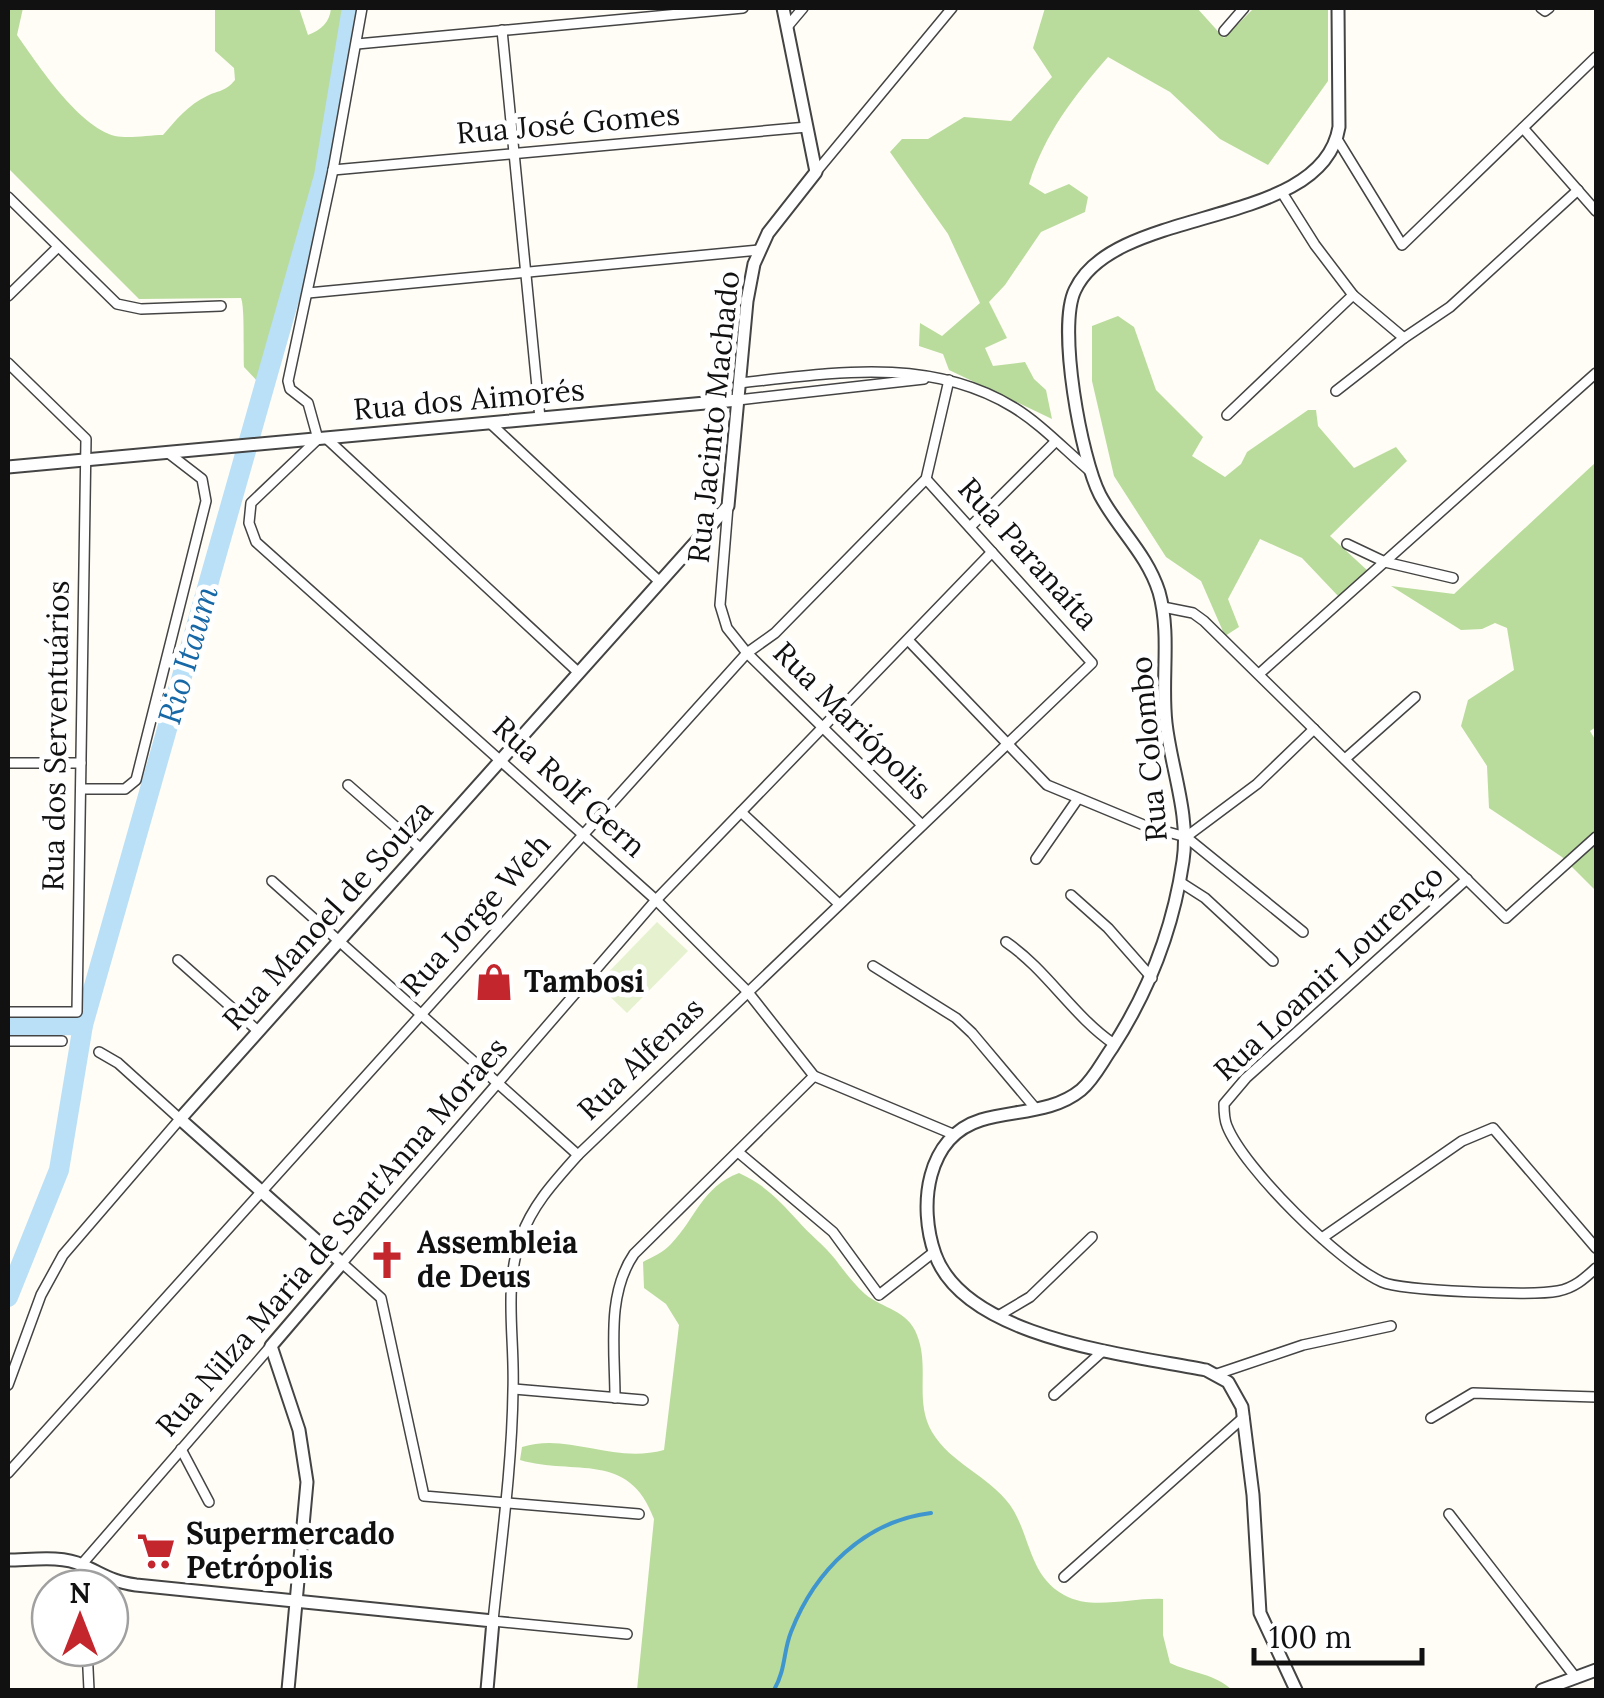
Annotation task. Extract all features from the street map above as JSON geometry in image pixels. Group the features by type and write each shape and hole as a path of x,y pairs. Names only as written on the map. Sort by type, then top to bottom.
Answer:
{"street":[{"path":"362,8 333,170 288,381 290,388 308,403 322,438 579,673"},
{"path":"357,44 743,8"},
{"path":"783,8 816,172"},
{"path":"787,26 803,8"},
{"name":"Rua Jacinto Machado","path":"747,652 722,618 747,301 759,250 780,216 952,8"},
{"path":"1224,30 1244,8"},
{"path":"1338,8 1337,139 1402,245 1596,57"},
{"path":"1541,8 1548,8"},
{"path":"502,30 540,418"},
{"name":"Rua José Gomes","path":"333,170 807,127"},
{"path":"1523,128 1596,211"},
{"name":"Rua Colombo","path":"954,1135 984,1119 1036,1109 1076,1094 1092,1077 1152,978 1180,882 1186,837 1166,723 1163,606 1150,570 1102,498 1090,472 1068,332 1070,302 1081,278 1098,260 1120,248 1281,191 1320,166 1337,139"},
{"path":"1336,391 1450,308 1578,190"},
{"path":"1281,191 1352,295 1404,338"},
{"path":"8,197 116,304 141,309 222,306"},
{"path":"8,296 57,248"},
{"path":"308,293 759,250"},
{"path":"1227,415 1352,295"},
{"path":"8,364 86,439 85,460"},
{"name":"Rua dos Aimorés","path":"740,383 856,370 949,380 1016,408 1090,472"},
{"path":"1259,674 1596,373"},
{"name":"Rua dos Aimorés","path":"8,467 738,400 934,378"},
{"path":"926,479 949,380"},
{"path":"490,423 660,582"},
{"name":"Rua Rolf Gern","path":"322,438 251,503 249,523 256,542 656,900 747,991 814,1076 954,1135"},
{"path":"970,527 1056,442"},
{"path":"80,789 125,789 136,780 206,501 202,479 166,452"},
{"name":"Rua dos Serventuários","path":"8,1012 77,1012 85,460"},
{"name":"Rua Paranaíta","path":"926,479 1092,663"},
{"name":"Rua Jorge Weh","path":"8,1472 747,652 775,633 926,479"},
{"name":"Rua Manoel de Souza","path":"8,1386 40,1295 63,1255 728,506"},
{"path":"1346,544 1384,562 1452,578"},
{"name":"Rua Nilza Maria de Sant'Anna Moraes","path":"82,1564 656,900 992,552"},
{"path":"1163,606 1192,613 1204,621 1506,918 1596,837"},
{"path":"908,640 1047,785 1146,826 1186,837 1303,932"},
{"name":"Rua Mariópolis","path":"747,652 922,825"},
{"name":"Rua Alfenas","path":"494,1621 514,1389 510,1314 516,1254 538,1204 578,1156 1092,663"},
{"path":"1345,759 1415,697"},
{"path":"1186,837 1257,784 1314,729"},
{"path":"8,763 81,763"},
{"path":"348,785 421,850"},
{"path":"1036,859 1077,800"},
{"path":"741,812 839,904"},
{"name":"Rua Loamir Lourenço","path":"1322,1238 1247,1158 1227,1127 1224,1104 1246,1078 1467,879"},
{"path":"272,882 578,1156"},
{"path":"1180,882 1205,898 1273,961"},
{"path":"1071,895 1108,928 1152,978"},
{"path":"1006,942 1023,953 1114,1044"},
{"path":"178,960 258,1032"},
{"path":"874,966 956,1018 1036,1109"},
{"path":"8,1041 62,1041"},
{"path":"99,1052 118,1063 382,1298 424,1496 639,1514"},
{"path":"615,1398 615,1301 626,1266 814,1076"},
{"path":"1596,1248 1493,1128 1462,1141 1322,1238 1377,1280 1401,1287 1544,1293 1571,1288 1596,1268"},
{"path":"954,1135 929,1177 934,1252 954,1284 998,1316 1042,1336 1217,1374 1304,1345 1391,1326"},
{"path":"738,1152 833,1232 878,1295 934,1252"},
{"path":"998,1316 1030,1297 1092,1237"},
{"path":"270,1346 286,1387 308,1482 288,1690"},
{"path":"1054,1395 1104,1350"},
{"path":"1217,1374 1234,1390 1244,1417 1260,1613 1296,1690"},
{"path":"514,1389 643,1400"},
{"path":"1431,1418 1472,1393 1596,1397"},
{"path":"1064,1577 1244,1417"},
{"path":"181,1449 208,1502"},
{"path":"1449,1514 1576,1678"},
{"path":"8,1560 82,1564 118,1582 627,1634"},
{"path":"82,1564 82,1568"},
{"path":"486,1690 494,1621"},
{"path":"1542,1690 1596,1670"}],"green space":[{"path":"8,8 23,8 17,35 73,108 101,130 126,137 163,135 194,104 235,80 234,68 215,51 215,8 299,8 308,35 324,25 331,8 348,8 305,232 258,382 244,367 241,298 139,299 8,168"},
{"path":"1045,8 1197,8 1224,38 1254,8 1328,8 1328,81 1268,165 1220,139 1170,92 1108,57 1062,116 1043,148 1029,184 1045,194 1069,184 1088,197 1085,212 1041,232 989,302 1007,338 985,348 993,366 1025,362 1046,390 1052,419 949,370 943,354 919,346 920,323 942,336 980,303 948,234 890,152 902,139 928,139 964,117 1011,121 1052,77 1033,48"},
{"path":"1118,316 1134,327 1156,390 1203,437 1192,456 1225,477 1241,464 1247,452 1308,410 1316,410 1318,426 1354,468 1396,447 1407,461 1330,536 1368,571 1339,597 1302,558 1260,539 1228,599 1239,627 1225,636 1201,581 1166,557 1114,476 1092,381 1092,326"},
{"path":"1596,462 1596,727 1590,731 1596,741 1596,891 1562,857 1489,808 1487,766 1461,726 1468,700 1514,670 1507,628 1495,623 1482,629 1461,630 1391,586 1454,594"},
{"path":"657,922 688,951 627,1013 597,984"},
{"path":"739,1173 778,1200 865,1294 908,1320 921,1347 924,1408 932,1432 1010,1505 1037,1566 1052,1587 1087,1602 1163,1599 1163,1635 1170,1663 1211,1677 1232,1690 637,1690 654,1519 643,1497 615,1474 520,1460 522,1447 556,1443 626,1453 664,1450 679,1325 666,1304 644,1288 643,1262 668,1247 716,1186"}],"waterway":[{"name":"Rio Itaum","path":"8,1297 59,1170 83,1025 324,176 352,8"},
{"path":"8,1026 83,1025"},
{"path":"774,1690 801,1609 828,1569 845,1552 885,1526 931,1513"}],"place":[{"name":"Tambosi","path":"494,982"},
{"name":"Assembleia de Deus","path":"387,1260"},
{"name":"Supermercado Petrópolis","path":"156,1551"}]}
